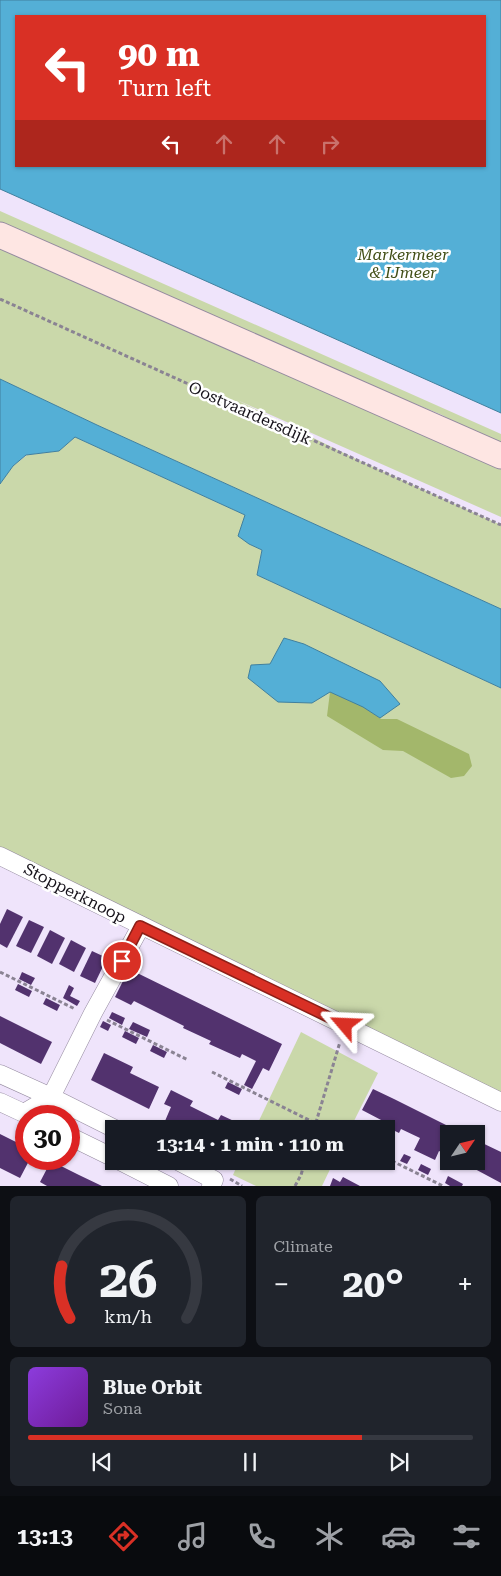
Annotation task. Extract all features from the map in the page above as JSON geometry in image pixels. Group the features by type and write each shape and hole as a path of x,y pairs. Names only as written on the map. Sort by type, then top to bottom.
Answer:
{"main road":[{"path":"0,235 501,456"}],"street":[{"name":"Stopperknoop","path":"0,856 501,1102"},
{"path":"40,1105 51,1096 140,926"},
{"path":"0,1074 51,1096 105,1124"},
{"path":"0,1102 15,1109"},
{"path":"80,1141 105,1154"},
{"path":"138,1170 169,1186"},
{"path":"195,1170 214,1180 211,1186"}],"path":[{"name":"Oostvaardersdijk","path":"0,300 501,525"},
{"path":"317,1120 345,1025"},
{"path":"212,1072 310,1120"},
{"path":"395,1162 443,1186"},
{"path":"295,1186 302,1170"}],"green space":[{"path":"0,211 501,434 501,447 442,415 413,403 385,396 0,224"},
{"path":"0,244 501,467 501,517 237,400 362,462 501,525 501,609 0,379"},
{"path":"75,437 245,515 249,544 262,550 257,575 501,688 501,1095 0,849 0,484 13,466 27,455 59,451"},
{"path":"330,692 364,707 381,719 397,719 469,754 472,766 464,776 451,778 403,751 383,750 327,716"},
{"path":"301,1032 378,1073 354,1120 259,1120"},
{"path":"235,1170 330,1170 322,1186 256,1186 233,1175"}],"water":[{"name":"Markermeer & IJmeer","path":"0,0 501,0 501,413 0,189"},
{"path":"0,379 501,609 501,688 257,575 262,550 238,536 245,515 75,437 59,451 26,455 13,466 0,484"},
{"path":"284,638 304,644 380,681 400,704 380,718 363,707 330,692 312,703 278,702 248,678 251,665 270,664"}],"building":[{"path":"7,909 23,917 7,948 0,944 0,924"},
{"path":"29,920 44,927 31,953 16,946"},
{"path":"50,930 65,938 52,964 37,956"},
{"path":"71,940 86,948 74,972 59,964"},
{"path":"92,951 107,958 95,983 80,976"},
{"path":"129,969 282,1044 269,1071 263,1068 252,1089 244,1085 256,1061 242,1054 240,1058 209,1044 211,1041 134,1001 131,1005 115,997"},
{"path":"22,972 35,978 31,985 19,979"},
{"path":"18,984 32,991 29,997 15,990"},
{"path":"69,985 74,988 70,996 80,1001 77,1006 63,998"},
{"path":"46,998 60,1005 57,1011 43,1004"},
{"path":"112,1012 125,1018 122,1025 109,1018"},
{"path":"0,1016 52,1042 41,1064 0,1043"},
{"path":"103,1021 111,1025 108,1031 100,1027"},
{"path":"133,1022 150,1030 147,1037 129,1029"},
{"path":"125,1031 139,1038 136,1044 122,1037"},
{"path":"153,1045 167,1052 164,1058 150,1051"},
{"path":"104,1053 133,1067 130,1073 159,1087 149,1109 91,1080"},
{"path":"228,1082 242,1089 239,1095 225,1088"},
{"path":"373,1089 446,1125 440,1125 440,1152 435,1160 414,1150 420,1138 401,1129 399,1133 395,1131 395,1120 381,1120 362,1110"},
{"path":"171,1090 193,1101 190,1106 218,1120 165,1120 171,1107 164,1104"},
{"path":"221,1115 232,1120 218,1120"},
{"path":"0,1134 15,1142 15,1170 24,1170 20,1178 0,1168"},
{"path":"485,1144 501,1152 501,1183 477,1170 485,1170"},
{"path":"404,1154 411,1157 407,1164 400,1161"},
{"path":"421,1164 431,1169 428,1175 418,1170"},
{"path":"46,1170 69,1170 102,1186 47,1186 40,1182"},
{"path":"448,1176 463,1184 462,1186 450,1186 445,1183"},
{"path":"343,1177 360,1186 330,1186 333,1178 340,1182"}],"route":[{"path":"122,961 140,926 345,1025"}]}
